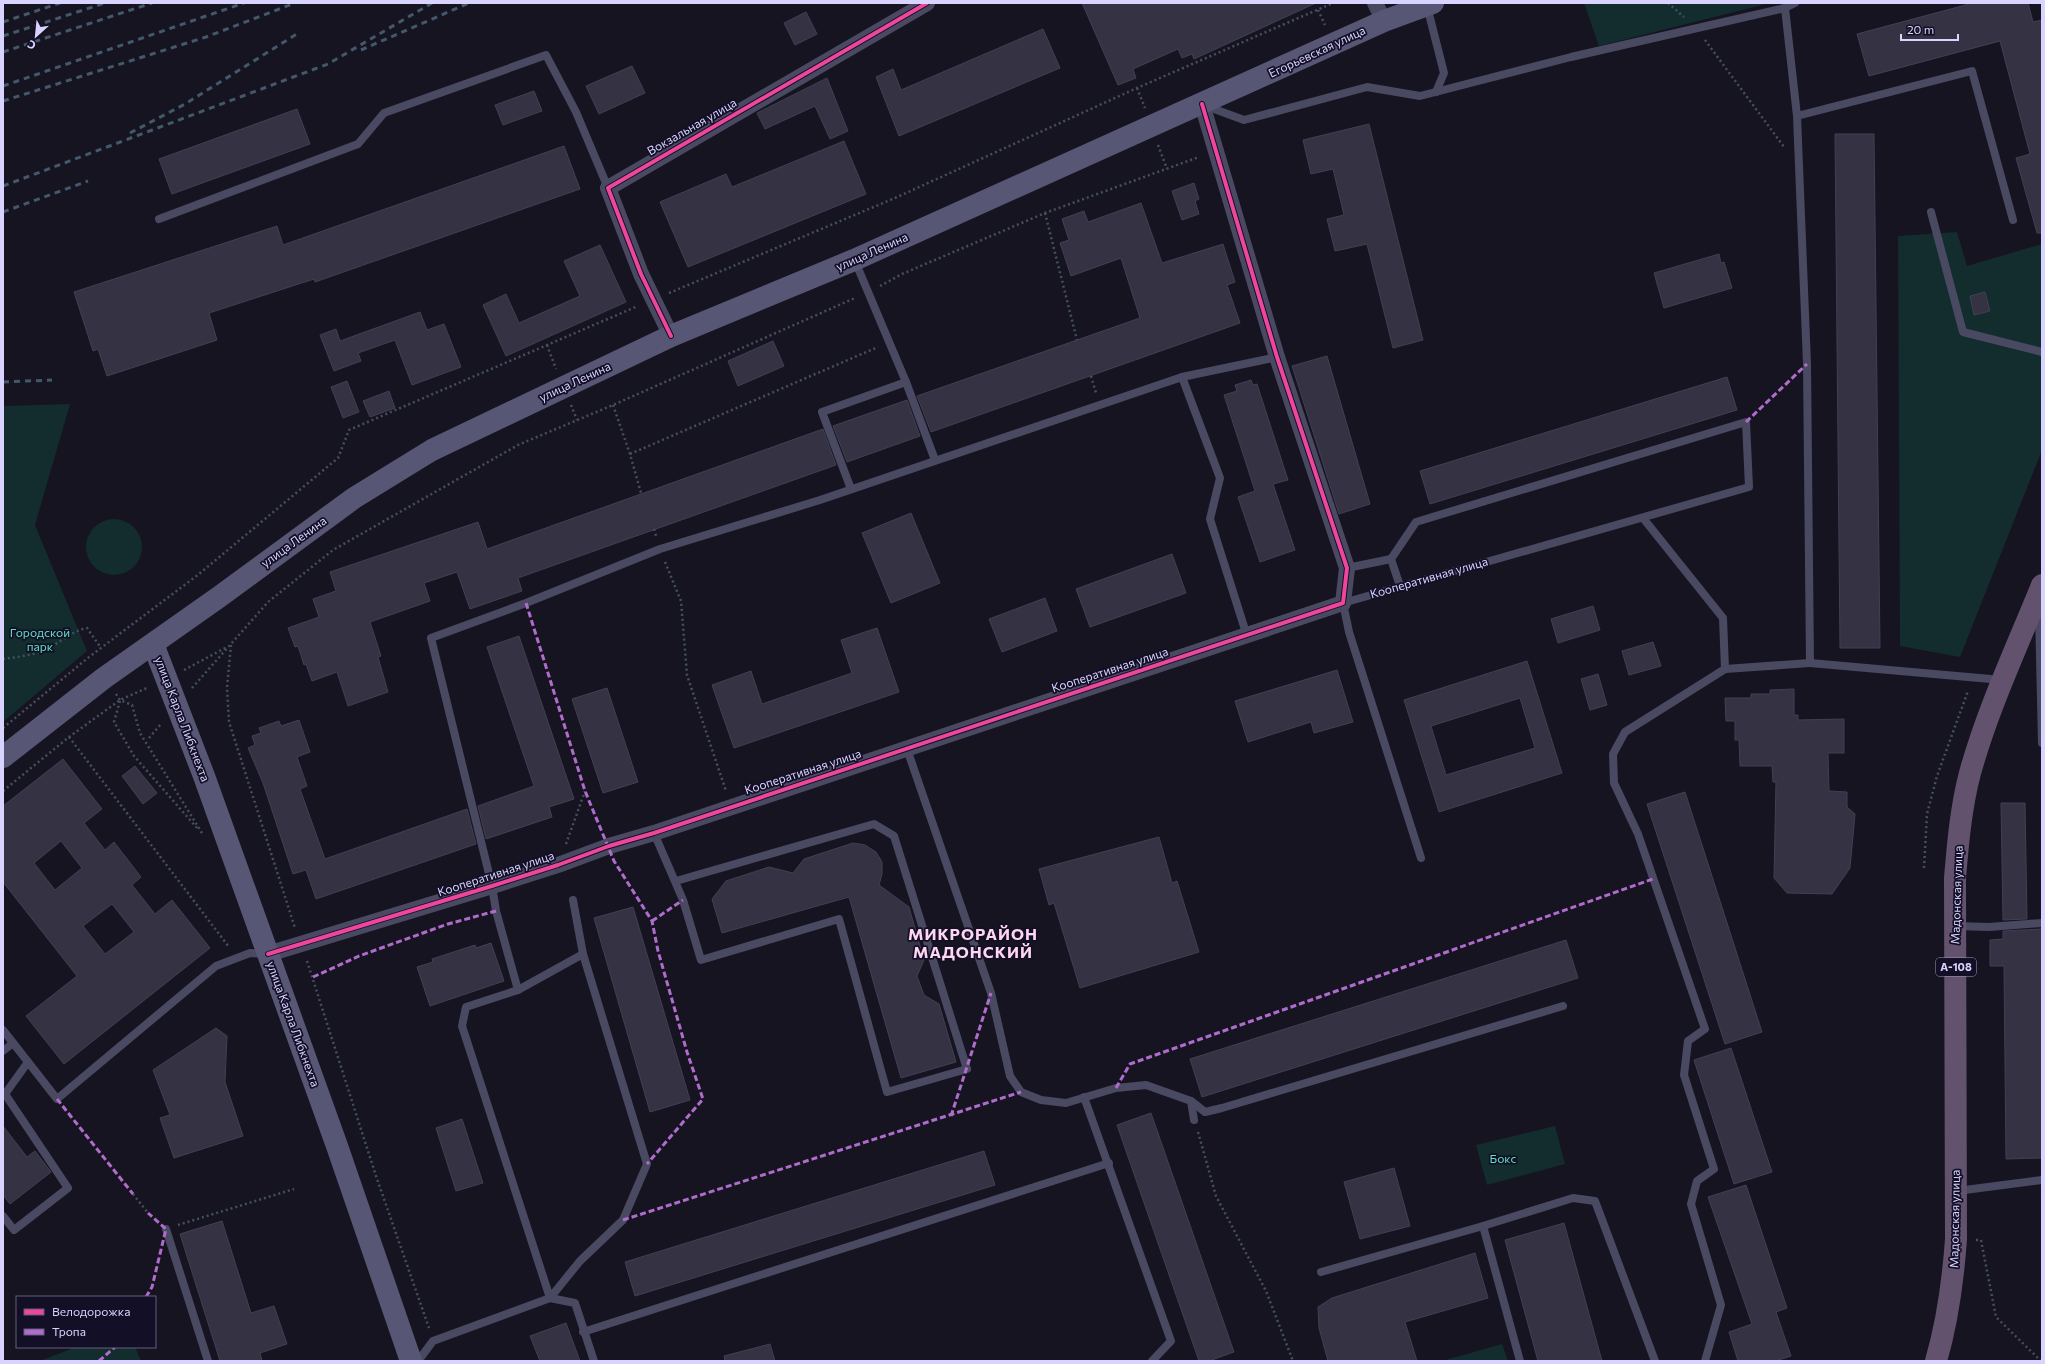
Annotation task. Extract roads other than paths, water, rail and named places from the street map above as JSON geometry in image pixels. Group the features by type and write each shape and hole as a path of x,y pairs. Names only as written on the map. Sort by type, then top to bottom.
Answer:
{"highway":[{"name":"Мадонская улица","path":"1936,1361 1946,1328 1953,1287 1956,1191 1955,878 1960,822 1970,773 2002,680 2040,590"}],"main road":[{"name":"Егорьевская улица","path":"1202,104 1380,12 1430,4"},
{"name":"улица Ленина","path":"3,757 104,678 354,498 432,450 671,336 854,260 1202,104"},
{"name":"улица Карла Либкнехта","path":"153,644 167,679 259,954 340,1154 411,1361"}],"street":[{"name":"Вокзальная улица","path":"608,188 927,3"},
{"path":"1202,104 1277,357 1347,568 1343,603"},
{"path":"608,188 641,274 671,336"},
{"name":"Кооперативная улица","path":"259,954 301,945 558,865 609,846 654,833 1343,603"}],"lane":[{"path":"1202,104 1244,120 1367,86 1420,96 1571,57 1785,8 1795,3"},
{"path":"1430,4 1444,73 1436,92"},
{"path":"1785,8 1797,116 1800,168 1807,364 1810,663"},
{"path":"159,219 358,144 384,113 546,55 576,112 608,188"},
{"path":"1797,116 1972,71 2012,220"},
{"path":"1931,212 1963,332 2042,352"},
{"path":"854,260 888,343 906,382 934,460"},
{"path":"518,990 496,911 492,886 431,638 526,603 660,549 820,500 1100,403 1182,377 1277,357"},
{"path":"1182,377 1220,478 1210,519 1247,636"},
{"path":"851,489 822,412 906,382"},
{"name":"Кооперативная улица","path":"1343,603 1749,487 1746,422 1416,522 1391,559"},
{"path":"1643,518 1723,618 1725,668"},
{"path":"1347,568 1391,559 1400,586"},
{"path":"2040,590 2042,743"},
{"path":"1343,603 1349,632 1421,858"},
{"path":"1705,1361 1721,1305 1691,1204 1697,1181 1714,1169 1684,1075 1688,1041 1705,1029 1638,834 1614,783 1613,754 1625,732 1725,668 1810,663 1973,676 2002,680"},
{"path":"907,749 991,993 1010,1076 1021,1092 1041,1100 1066,1103 1116,1088 1146,1085 1190,1101 1205,1112 1563,1006"},
{"path":"654,833 676,882 701,960 839,919 887,1092 967,1069 894,836 874,824 676,882"},
{"path":"550,1298 580,1260 623,1220 647,1164 583,954 573,900"},
{"path":"1956,926 1989,927 2042,923"},
{"path":"3,1030 57,1099 216,966 259,954"},
{"path":"550,1298 462,1026 466,1007 518,990 583,954"},
{"path":"3,1051 13,1043"},
{"path":"3,1216 14,1230 68,1188 5,1094 28,1062"},
{"path":"1084,1097 1109,1163 1171,1341 1152,1361"},
{"path":"1190,1101 1194,1120"},
{"path":"583,1332 1109,1163"},
{"path":"1956,1191 2042,1180"},
{"path":"1321,1272 1484,1226 1573,1198 1595,1201 1655,1361"},
{"path":"1484,1226 1520,1361"},
{"path":"166,1228 208,1361"},
{"path":"418,1361 433,1341 550,1298 575,1303 583,1332 594,1361"}],"railway":[{"path":"3,22 60,3"},
{"path":"3,36 105,3"},
{"path":"3,52 152,3"},
{"path":"3,86 244,3"},
{"path":"3,101 206,37 295,3"},
{"path":"3,186 328,64 432,3"},
{"path":"361,50 469,3"},
{"path":"130,133 185,104 300,32"},
{"path":"3,212 88,181"},
{"path":"3,382 52,380"}],"district":[{"name":"МИКРОРАЙОН МАДОНСКИЙ","path":"973,943"}],"park label":[{"name":"Городской парк","path":"40,640"},
{"name":"Бокс","path":"1503,1159"}]}
